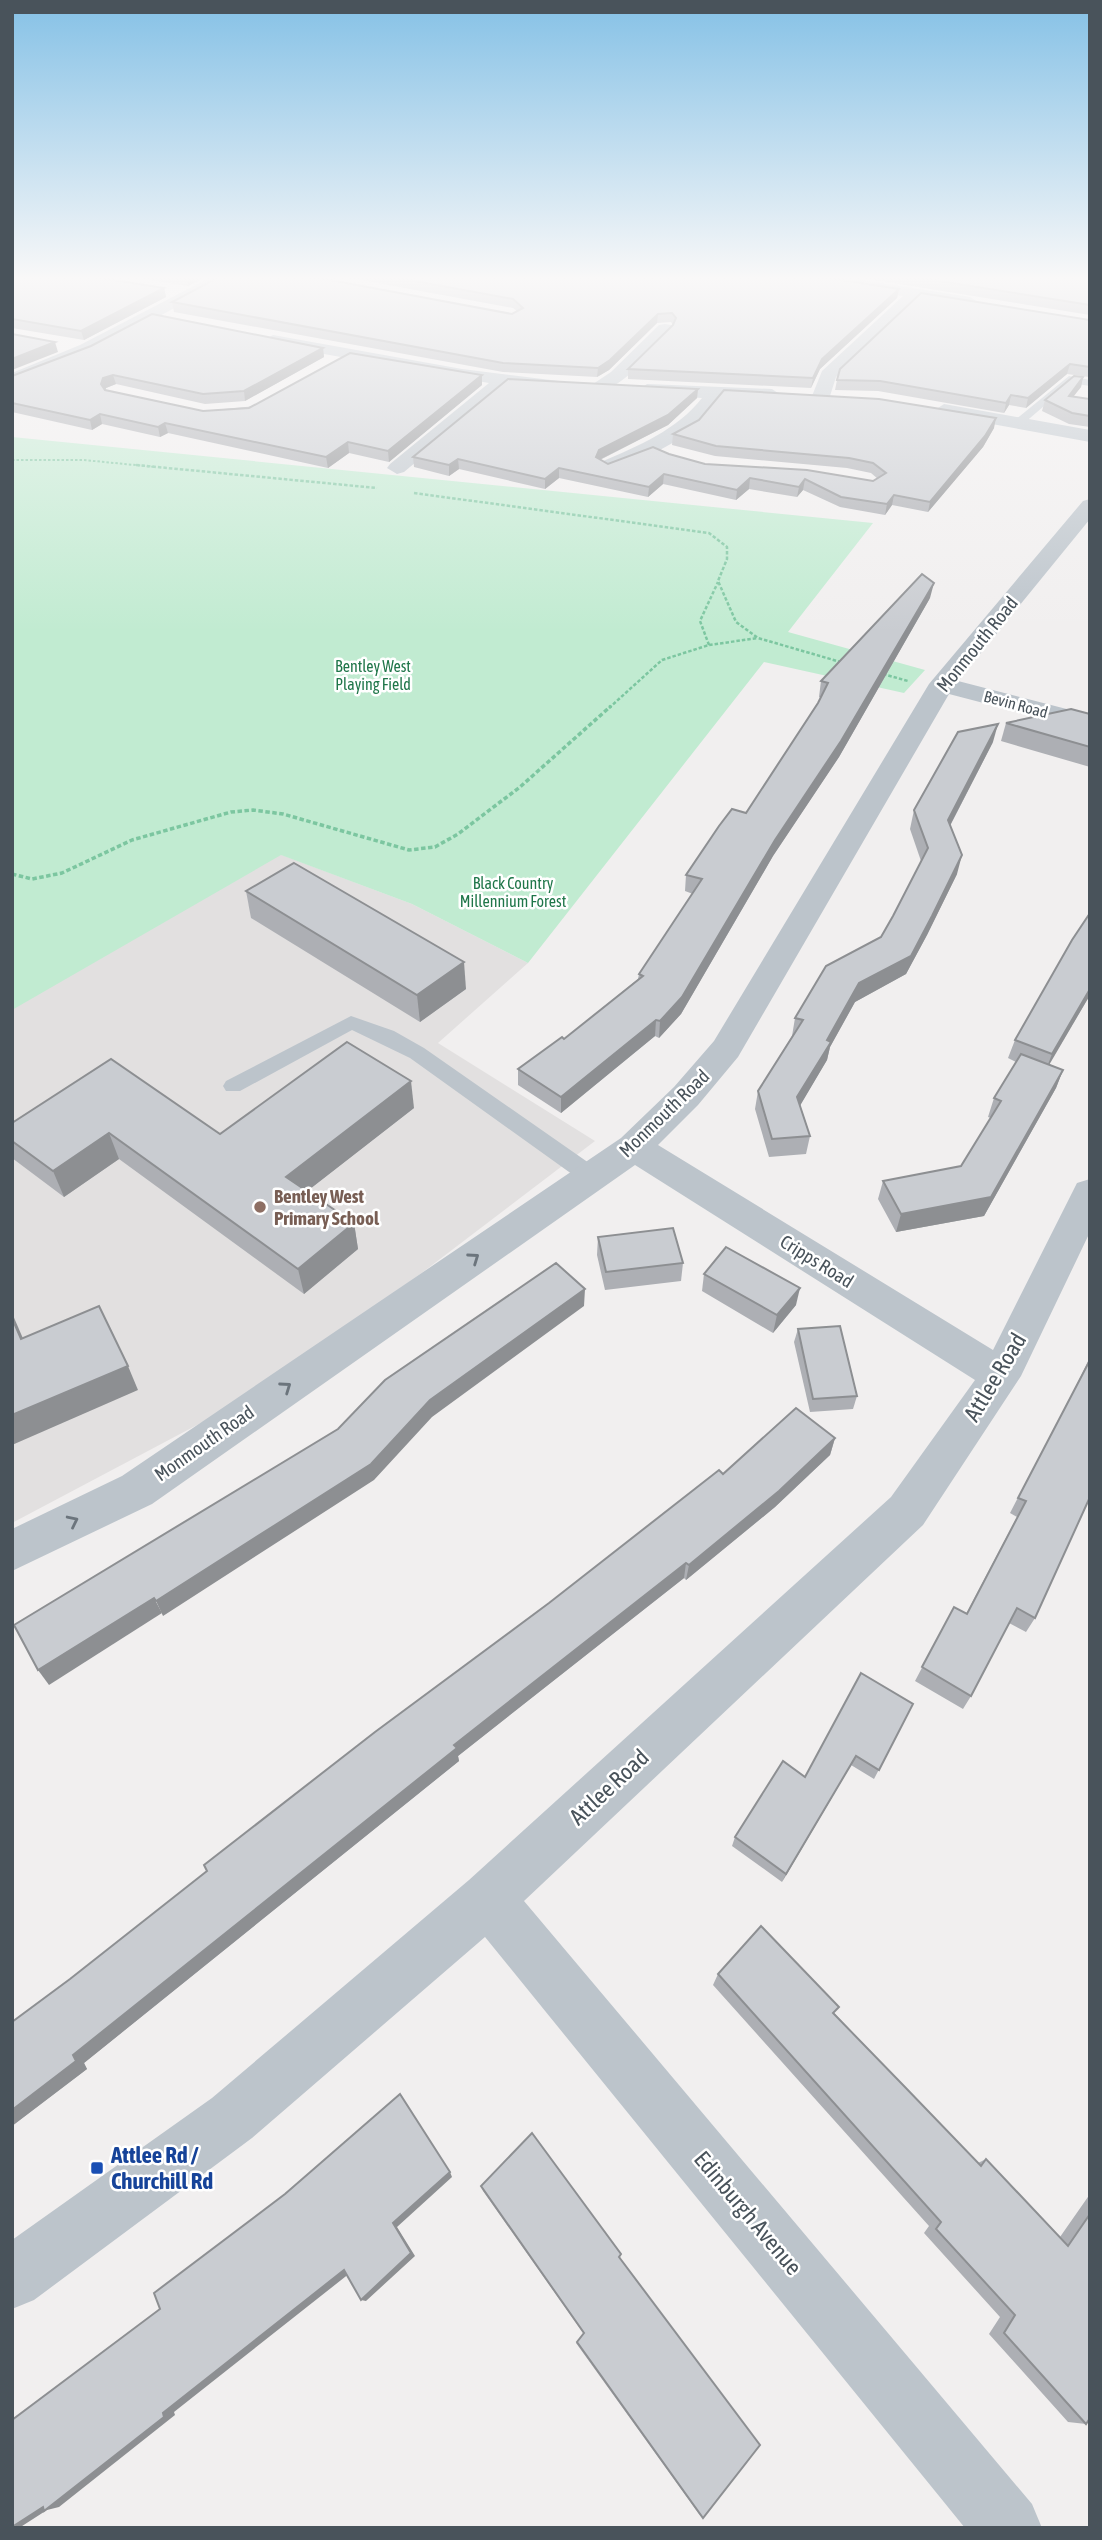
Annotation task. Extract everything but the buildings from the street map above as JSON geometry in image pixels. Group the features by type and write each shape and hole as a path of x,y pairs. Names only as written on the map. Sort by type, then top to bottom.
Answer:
{"street":[{"path":"395,462 483,396"},
{"path":"608,466 654,446 702,413 714,396"},
{"path":"794,396 844,398"},
{"path":"930,408 1090,436"},
{"path":"654,446 675,458"},
{"name":"Monmouth Road","path":"12,1551 137,1490 634,1147 686,1097 726,1049 940,687 1090,505"},
{"name":"Bevin Road","path":"940,687 1090,723"},
{"name":"Cripps Road","path":"634,1147 1001,1376"},
{"name":"Attlee Road","path":"12,2278 232,2118 488,1899 907,1511 1001,1376 1090,1193"},
{"name":"Edinburgh Avenue","path":"488,1899 1003,2525"}],"lane":[{"path":"1019,422 1050,396"},
{"path":"233,1086 351,1022 387,1036 417,1053 591,1176"}],"path":[{"path":"12,460 85,460 383,488"},
{"path":"410,492 709,534 721,538 726,544 729,559 700,621 709,645"},
{"path":"718,581 736,622 758,638 848,664"},
{"path":"12,874 32,879 62,873 132,840 231,812 253,810 283,814 409,850 435,846 458,834 520,787 662,660 709,645 758,638"},
{"path":"874,671 940,687"}],"shaded area":[{"name":"Bentley West Primary School","path":"234,837 412,904 528,963 438,1043 595,1141 423,1272 231,1407 12,1523 12,969"}],"green space":[{"name":"Bentley West Playing Field","path":"12,437 873,523 788,632 925,670 904,693 764,662 528,963 412,904 281,855 12,1010"}],"place":[{"name":"Bentley West Primary School","path":"260,1207"},
{"name":"Attlee Rd / Churchill Rd","path":"97,2168"}],"park label":[{"name":"Black Country Millennium Forest","path":"513,892"}]}
